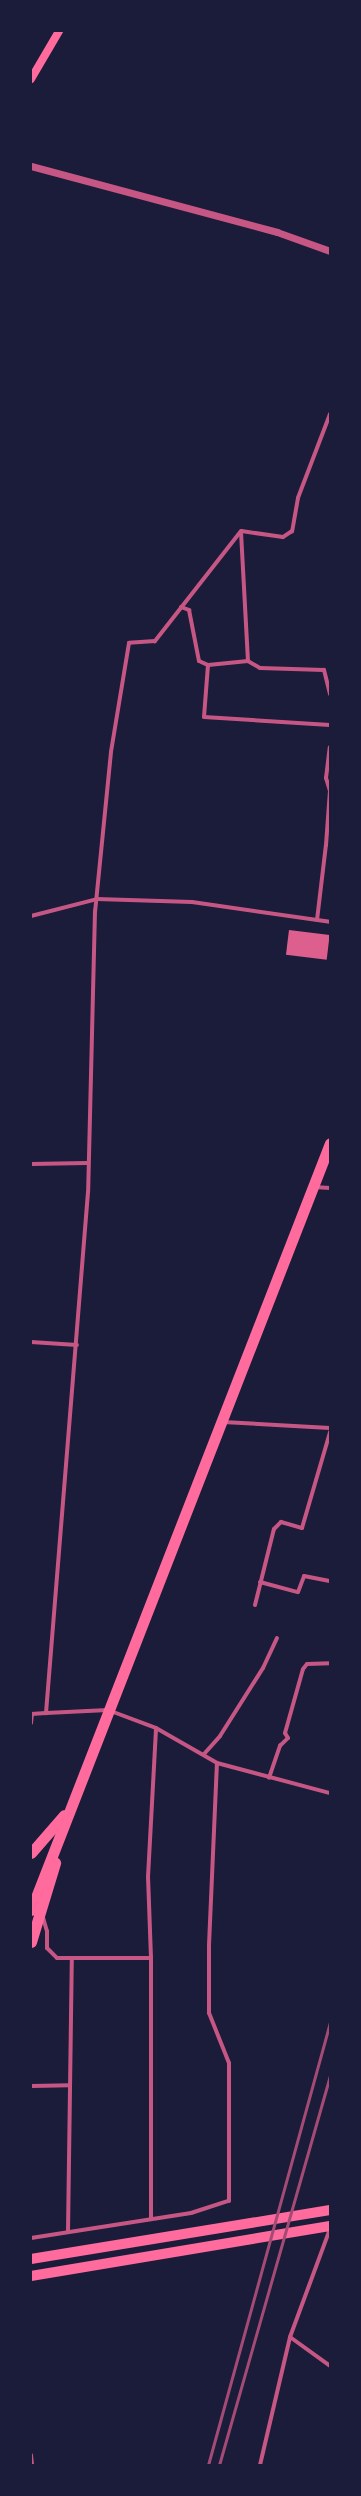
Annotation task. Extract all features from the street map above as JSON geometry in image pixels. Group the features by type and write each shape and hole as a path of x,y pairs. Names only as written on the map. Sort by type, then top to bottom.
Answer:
{"highway":[{"path":"36,1911 71,1807 108,1710 330,1143"},
{"path":"31,1887 55,1843 71,1807"},
{"path":"31,1853 71,1807"},
{"path":"31,1942 36,1911 55,1843"}],"main road":[{"path":"31,79 59,31"},
{"path":"31,2259 330,2210"},
{"path":"31,2276 330,2228"}],"street":[{"path":"31,166 239,221 330,251"},
{"path":"241,531 283,537 292,531 298,498 330,414"},
{"path":"46,1713 88,1192 97,899 111,752 129,643 155,641 241,531"},
{"path":"241,531 248,661"},
{"path":"181,608 189,610 199,661 208,665 248,661 260,668 324,670 330,694"},
{"path":"208,665 204,717 330,725"},
{"path":"317,920 330,791 326,778 330,747"},
{"path":"31,916 97,899 192,902 330,922"},
{"path":"31,1164 88,1163"},
{"path":"312,1187 330,1188"},
{"path":"31,1342 76,1345"},
{"path":"221,1422 330,1428"},
{"path":"254,1605 274,1529 280,1522 302,1528 330,1432"},
{"path":"260,1582 298,1592 304,1576 330,1581"},
{"path":"204,1754 220,1736 263,1668 277,1638"},
{"path":"269,1778 280,1746 288,1738 285,1733 302,1669 307,1664 330,1663"},
{"path":"31,1723 32,1714 108,1710 156,1728 218,1763 269,1778 330,1793"},
{"path":"151,2219 151,1958 148,1876 156,1728"},
{"path":"31,2238 191,2213 229,2201 229,2063 209,2014 209,1945 218,1763"},
{"path":"36,1911 48,1931 47,1948 57,1958 72,1960 151,1958"},
{"path":"68,2232 72,1960"},
{"path":"31,2086 70,2085"},
{"path":"260,2465 290,2337 330,2228"},
{"path":"324,2241 330,2240"},
{"path":"290,2337 330,2366"},
{"path":"31,2455 32,2465"}],"building":[{"path":"289,930 330,935 327,960 286,955"}],"railway":[{"path":"208,2465 330,2022"},
{"path":"219,2465 330,2075"}]}
